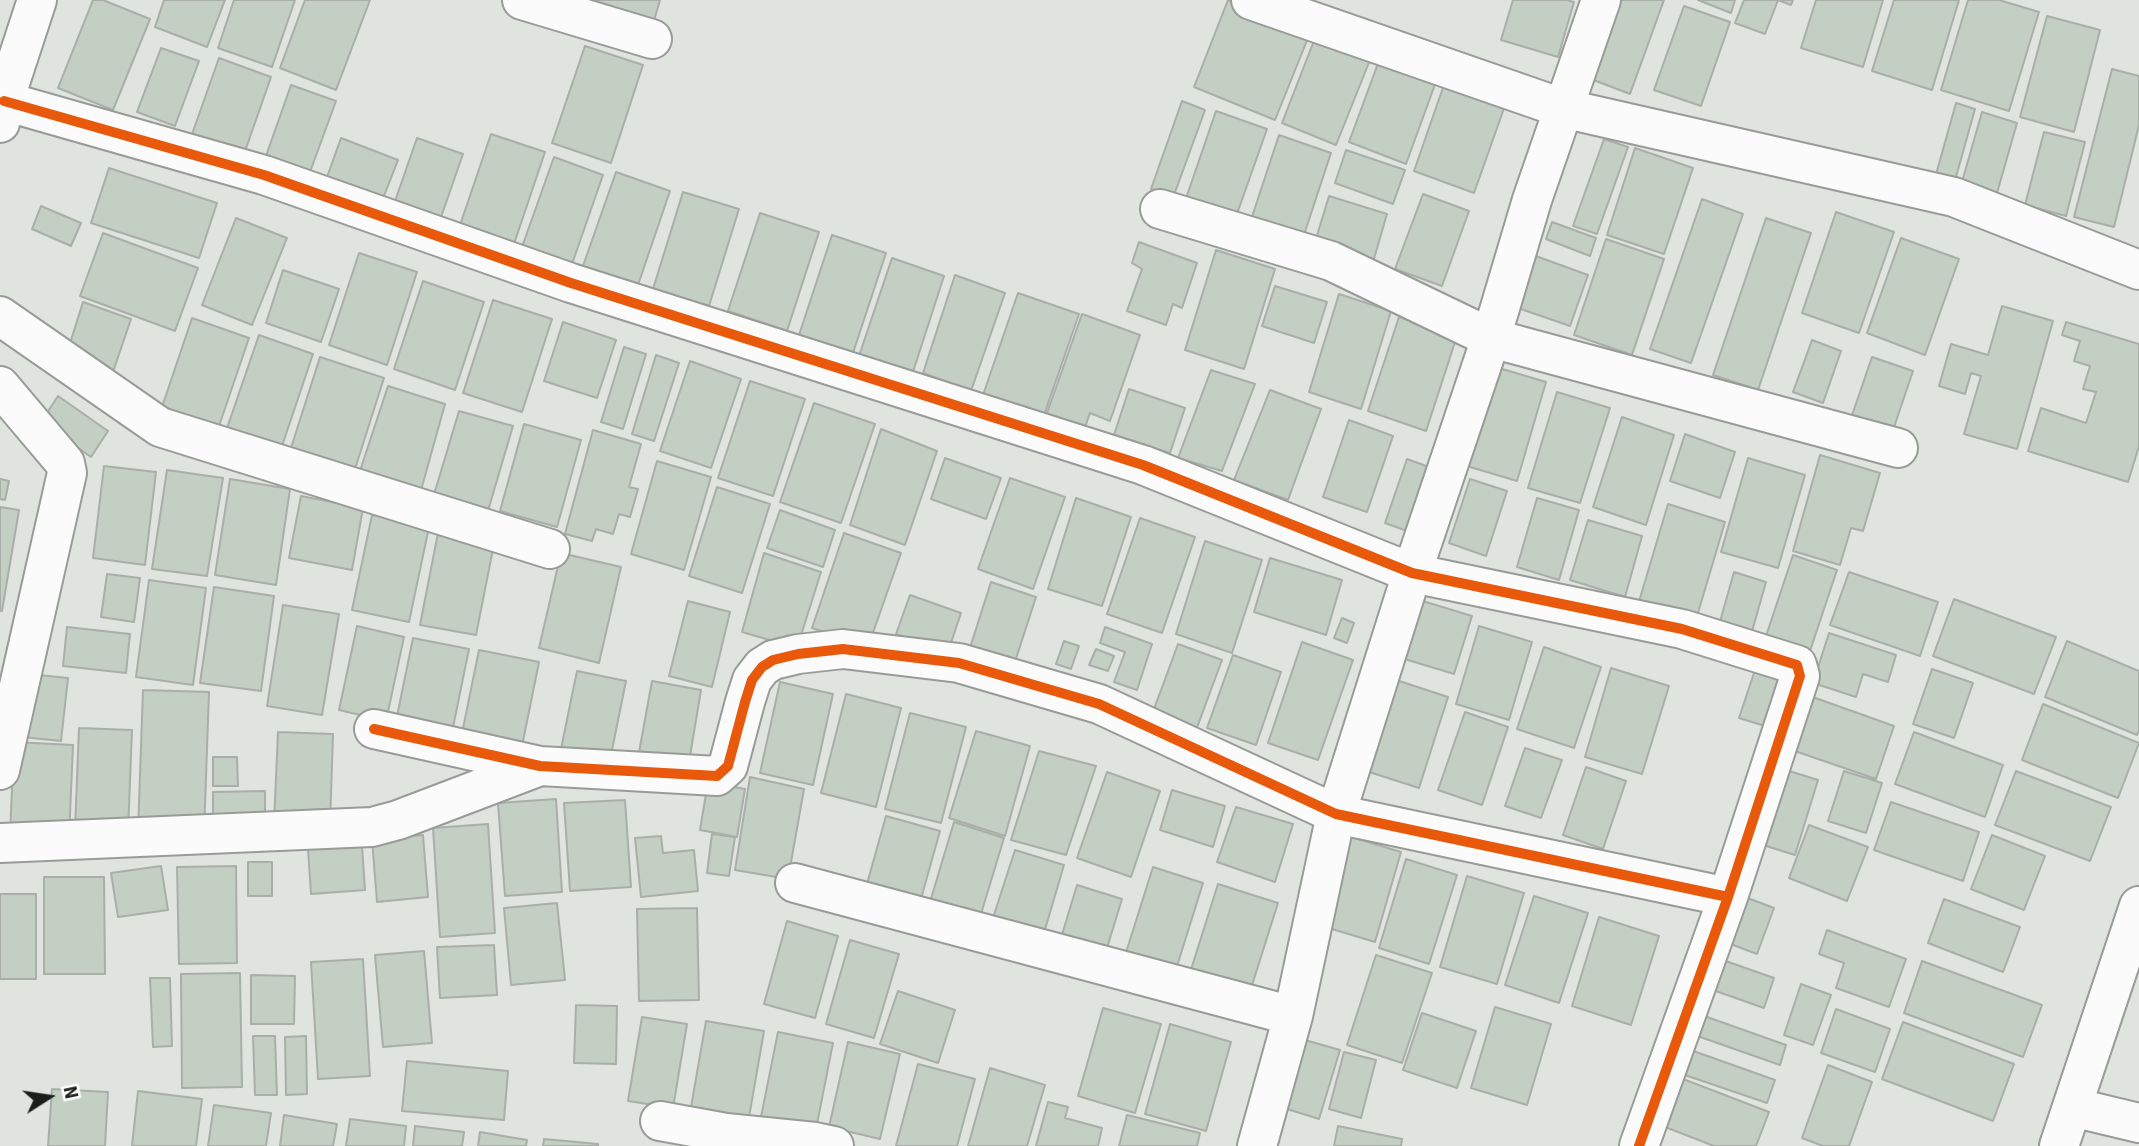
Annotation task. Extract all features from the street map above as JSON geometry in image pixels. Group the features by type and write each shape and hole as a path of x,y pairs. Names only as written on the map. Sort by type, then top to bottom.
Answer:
{"street":[{"path":"37,0 2,112 264,175 571,284 1143,465 1412,573 1682,629 1797,665 1800,676 1728,897 1639,1146"},
{"path":"522,0 652,39"},
{"path":"1251,0 1562,108 1954,197 2139,270"},
{"path":"1256,1146 1293,1016 1336,814 1412,573 1491,338 1532,200 1601,0"},
{"path":"1160,209 1331,261 1491,338 1898,448"},
{"path":"0,316 160,428 550,549"},
{"path":"0,386 65,463 67,473 0,770"},
{"path":"374,729 540,766 717,776 728,766 752,680 762,667 773,660 843,649 959,663 1099,704 1336,814 1728,897"},
{"path":"0,843 372,827 398,820 540,766"},
{"path":"795,883 1293,1016"},
{"path":"2059,1146 2139,906"},
{"path":"2072,1107 2139,1123"},
{"path":"660,1121 726,1133 834,1146"}],"building":[{"path":"93,0 103,0 150,19 113,110 58,88"},
{"path":"164,0 225,0 207,47 155,27"},
{"path":"234,0 295,0 272,67 218,48"},
{"path":"305,0 370,0 336,90 280,68"},
{"path":"591,0 660,0 651,31 588,11"},
{"path":"1228,0 1310,33 1275,120 1194,87"},
{"path":"1513,0 1574,2 1558,57 1501,40"},
{"path":"1611,0 1664,0 1630,94 1583,76"},
{"path":"1698,0 1735,0 1731,13"},
{"path":"1744,0 1778,0 1765,34 1735,23"},
{"path":"1778,0 1793,0 1791,5"},
{"path":"1816,0 1883,0 1863,67 1801,48"},
{"path":"1894,0 1959,0 1932,90 1872,71"},
{"path":"1968,0 1999,0 2039,12 2009,111 1941,90"},
{"path":"1684,6 1730,22 1701,106 1654,90"},
{"path":"2047,16 2100,30 2074,132 2020,117"},
{"path":"1317,33 1372,55 1336,145 1282,123"},
{"path":"585,46 643,65 611,163 552,143"},
{"path":"161,48 199,61 175,126 137,112"},
{"path":"219,58 271,77 243,157 191,137"},
{"path":"1380,58 1437,79 1406,164 1349,142"},
{"path":"2112,69 2139,76 2139,125 2114,227 2074,217"},
{"path":"1446,79 1507,100 1474,193 1414,171"},
{"path":"291,85 336,101 310,172 266,156"},
{"path":"1182,101 1205,110 1173,198 1151,189"},
{"path":"1956,103 1975,109 1954,184 1935,178"},
{"path":"1216,111 1267,129 1232,228 1182,210"},
{"path":"1982,112 2017,123 1997,193 1962,182"},
{"path":"2044,132 2085,142 2066,216 2025,205"},
{"path":"491,134 545,152 513,247 459,228"},
{"path":"1279,135 1331,153 1299,250 1247,232"},
{"path":"341,138 398,160 382,201 326,180"},
{"path":"417,138 463,154 440,220 394,204"},
{"path":"1604,139 1628,147 1597,234 1573,226"},
{"path":"1635,148 1693,168 1664,254 1607,235"},
{"path":"1346,150 1405,170 1393,204 1335,183"},
{"path":"554,157 603,175 572,264 522,247"},
{"path":"109,168 217,203 199,258 91,223"},
{"path":"616,172 670,191 638,285 583,266"},
{"path":"683,192 739,209 709,306 653,289"},
{"path":"1423,194 1469,211 1442,286 1395,269"},
{"path":"1329,196 1387,214 1371,269 1312,252"},
{"path":"1702,199 1743,214 1691,363 1650,349"},
{"path":"41,206 81,223 71,246 32,229"},
{"path":"1836,212 1894,232 1859,333 1802,313"},
{"path":"760,213 819,232 787,331 728,311"},
{"path":"236,218 287,238 252,325 202,305"},
{"path":"1766,218 1811,233 1758,390 1713,375"},
{"path":"1552,222 1596,238 1590,256 1546,239"},
{"path":"103,233 198,268 175,331 80,296"},
{"path":"832,235 886,253 853,353 799,335"},
{"path":"1901,238 1959,259 1925,355 1867,333"},
{"path":"1606,239 1664,259 1632,355 1574,335"},
{"path":"1139,242 1197,263 1182,308 1173,304 1166,325 1127,311 1142,269 1132,263"},
{"path":"1216,250 1275,269 1244,369 1185,350"},
{"path":"359,253 417,272 387,365 329,345"},
{"path":"1533,255 1588,275 1570,326 1515,307"},
{"path":"892,258 944,276 912,375 859,356"},
{"path":"283,270 339,289 321,342 266,323"},
{"path":"955,275 1005,293 971,391 923,373"},
{"path":"423,281 484,302 455,390 394,369"},
{"path":"1275,286 1327,302 1314,343 1262,326"},
{"path":"1018,293 1079,314 1043,418 983,395"},
{"path":"1339,294 1391,311 1361,409 1309,392"},
{"path":"493,300 552,319 522,412 463,393"},
{"path":"83,302 131,319 113,372 66,356"},
{"path":"2002,306 2053,321 2017,449 1964,434 1981,376 1971,373 1965,394 1939,386 1951,344 1988,355"},
{"path":"1082,314 1140,335 1110,421 1090,413 1084,430 1046,416"},
{"path":"1399,317 1457,336 1426,431 1368,411"},
{"path":"192,318 249,338 219,426 162,407"},
{"path":"563,322 616,340 597,398 544,381"},
{"path":"2066,322 2139,344 2139,446 2128,482 2028,451 2041,408 2086,423 2096,392 2083,389 2090,366 2074,361 2080,341 2062,335"},
{"path":"259,335 313,354 281,449 226,431"},
{"path":"1812,340 1841,351 1823,403 1793,392"},
{"path":"624,347 646,354 623,429 601,422"},
{"path":"656,355 679,363 654,441 632,434"},
{"path":"320,357 384,378 354,472 290,451"},
{"path":"1872,357 1913,371 1890,439 1849,424"},
{"path":"690,361 741,379 711,468 660,451"},
{"path":"1489,365 1546,382 1517,481 1460,464"},
{"path":"1211,370 1255,384 1222,471 1178,458"},
{"path":"750,381 805,399 773,496 718,478"},
{"path":"388,386 445,404 420,494 359,474"},
{"path":"1129,389 1185,408 1170,453 1114,435"},
{"path":"1270,390 1321,409 1288,500 1234,480"},
{"path":"1557,392 1610,408 1580,503 1528,488"},
{"path":"58,396 108,431 91,457 41,422"},
{"path":"814,403 875,424 841,523 780,502"},
{"path":"459,411 513,426 487,514 433,498"},
{"path":"1622,417 1674,435 1646,525 1593,507"},
{"path":"1349,420 1393,436 1367,512 1323,497"},
{"path":"524,424 581,440 557,527 500,511"},
{"path":"881,429 937,451 905,545 850,525"},
{"path":"593,430 641,444 629,487 638,489 630,517 619,514 613,534 596,529 592,541 565,534"},
{"path":"1685,434 1735,452 1720,498 1670,481"},
{"path":"1820,455 1880,473 1863,531 1851,528 1840,565 1793,551"},
{"path":"945,458 1001,478 986,519 931,499"},
{"path":"1748,458 1805,475 1778,568 1721,552"},
{"path":"1407,459 1429,467 1407,531 1385,523"},
{"path":"657,461 711,477 684,570 631,554"},
{"path":"104,466 156,472 145,565 93,558"},
{"path":"167,470 223,478 207,576 152,569"},
{"path":"1010,478 1065,497 1033,589 978,569"},
{"path":"0,479 9,481 5,500 0,499"},
{"path":"230,479 290,489 276,585 215,575"},
{"path":"1470,479 1507,491 1486,556 1449,543"},
{"path":"717,487 770,504 742,593 689,576"},
{"path":"301,496 363,508 352,570 289,558"},
{"path":"1076,498 1131,517 1102,606 1048,589"},
{"path":"1537,498 1579,510 1559,580 1517,567"},
{"path":"1668,504 1725,522 1695,623 1638,605"},
{"path":"0,507 19,510 2,611 0,611"},
{"path":"780,510 835,530 823,567 767,548"},
{"path":"372,515 429,527 409,622 352,610"},
{"path":"1140,518 1195,537 1162,633 1107,614"},
{"path":"1588,520 1642,536 1625,597 1570,580"},
{"path":"438,533 494,544 476,635 420,625"},
{"path":"844,533 901,553 868,647 812,628"},
{"path":"1205,541 1262,560 1232,653 1176,634"},
{"path":"561,553 621,567 599,663 539,648"},
{"path":"764,553 821,572 797,648 742,632"},
{"path":"1793,555 1837,570 1807,660 1763,645"},
{"path":"1270,558 1342,580 1326,635 1254,612"},
{"path":"1734,572 1766,582 1751,635 1719,625"},
{"path":"1849,572 1938,602 1920,656 1830,625"},
{"path":"107,574 140,578 134,622 101,617"},
{"path":"149,580 206,588 193,685 136,677"},
{"path":"991,582 1036,597 1013,668 968,654"},
{"path":"214,587 274,596 261,691 200,683"},
{"path":"910,595 961,613 948,652 896,634"},
{"path":"1416,599 1472,616 1454,674 1398,657"},
{"path":"1954,599 2056,637 2034,694 1933,656"},
{"path":"688,601 730,612 712,687 669,676"},
{"path":"283,605 339,614 322,715 267,706"},
{"path":"1342,618 1354,623 1347,643 1334,638"},
{"path":"357,626 404,637 386,721 339,710"},
{"path":"1479,626 1532,642 1509,720 1456,704"},
{"path":"67,627 130,634 126,673 63,666"},
{"path":"1105,627 1152,644 1137,690 1114,682 1125,652 1100,643"},
{"path":"1829,633 1896,655 1888,682 1863,674 1856,697 1813,683"},
{"path":"413,638 469,649 450,742 394,731"},
{"path":"1064,641 1079,646 1071,669 1056,664"},
{"path":"2067,641 2139,671 2137,735 2045,697"},
{"path":"1302,642 1353,660 1318,760 1268,743"},
{"path":"1178,644 1222,660 1195,733 1151,717"},
{"path":"1544,647 1601,667 1574,748 1517,729"},
{"path":"1096,649 1114,656 1108,671 1089,665"},
{"path":"479,650 539,662 520,756 460,743"},
{"path":"1233,655 1281,672 1256,745 1207,728"},
{"path":"1756,667 1781,675 1765,726 1739,718"},
{"path":"1611,668 1669,686 1642,774 1585,757"},
{"path":"1932,669 1973,683 1954,738 1913,724"},
{"path":"577,671 626,681 610,760 561,749"},
{"path":"29,674 68,678 61,741 22,737"},
{"path":"1393,679 1448,697 1419,788 1363,770"},
{"path":"652,681 701,690 688,768 638,758"},
{"path":"780,682 833,694 813,785 760,773"},
{"path":"143,690 209,692 204,834 138,832"},
{"path":"846,694 901,708 876,807 821,793"},
{"path":"1807,695 1894,726 1876,779 1789,749"},
{"path":"2043,704 2139,743 2118,798 2022,760"},
{"path":"1465,712 1508,727 1482,805 1438,790"},
{"path":"910,713 966,727 941,823 885,809"},
{"path":"79,728 132,730 128,832 75,829"},
{"path":"976,731 1030,746 1005,836 949,818"},
{"path":"278,732 333,734 330,825 274,823"},
{"path":"1914,732 2003,765 1985,817 1895,784"},
{"path":"14,742 73,745 69,838 10,835"},
{"path":"1525,748 1562,760 1541,818 1505,806"},
{"path":"1039,751 1096,766 1066,855 1011,840"},
{"path":"213,757 237,757 238,786 213,786"},
{"path":"1586,767 1626,781 1603,849 1563,835"},
{"path":"1786,770 1818,780 1795,855 1763,845"},
{"path":"1844,771 1882,783 1866,833 1828,821"},
{"path":"2016,771 2111,807 2090,861 1995,825"},
{"path":"1107,772 1160,791 1131,877 1077,858"},
{"path":"750,777 804,789 788,879 735,870"},
{"path":"708,782 745,789 737,837 700,830"},
{"path":"1172,790 1225,806 1213,847 1160,830"},
{"path":"265,791 265,830 213,831 213,792"},
{"path":"556,799 562,892 505,896 498,803"},
{"path":"625,800 631,887 570,891 564,803"},
{"path":"1891,802 1979,832 1963,881 1874,850"},
{"path":"1236,807 1293,824 1275,882 1217,862"},
{"path":"886,816 940,831 917,913 863,898"},
{"path":"954,822 1004,838 977,927 927,912"},
{"path":"488,824 495,933 440,937 433,828"},
{"path":"1809,825 1868,847 1847,901 1789,878"},
{"path":"712,834 735,837 729,876 707,873"},
{"path":"423,835 428,897 377,902 372,839"},
{"path":"1992,835 2045,856 2024,910 1971,889"},
{"path":"661,836 663,853 694,850 698,891 641,897 635,838"},
{"path":"1348,836 1401,852 1375,942 1322,926"},
{"path":"362,846 365,890 311,894 308,849"},
{"path":"1015,850 1064,865 1041,943 991,924"},
{"path":"1406,859 1457,875 1429,964 1379,948"},
{"path":"248,862 272,862 272,896 248,896"},
{"path":"161,866 168,910 118,917 111,873"},
{"path":"236,866 237,963 179,964 177,867"},
{"path":"1153,867 1203,883 1173,979 1123,962"},
{"path":"1467,876 1524,893 1497,984 1440,967"},
{"path":"44,877 104,877 105,974 44,974"},
{"path":"1218,884 1278,903 1248,998 1188,979"},
{"path":"1077,885 1122,899 1103,961 1058,948"},
{"path":"0,894 36,894 36,979 0,979"},
{"path":"1737,894 1774,908 1757,954 1720,940"},
{"path":"1534,896 1588,913 1559,1003 1505,985"},
{"path":"1944,899 2020,927 2003,972 1928,943"},
{"path":"557,903 565,980 511,985 504,908"},
{"path":"697,908 699,1000 639,1001 637,909"},
{"path":"1599,917 1659,936 1631,1025 1572,1006"},
{"path":"787,921 838,936 815,1018 764,1004"},
{"path":"1827,930 1906,959 1889,1007 1836,988 1844,963 1819,954"},
{"path":"850,940 899,954 874,1038 826,1024"},
{"path":"494,945 497,995 440,998 437,947"},
{"path":"424,951 432,1043 383,1047 375,955"},
{"path":"1376,955 1432,973 1402,1063 1347,1045"},
{"path":"363,959 370,1076 318,1079 311,962"},
{"path":"1720,959 1774,978 1764,1008 1710,989"},
{"path":"1922,961 2042,1005 2023,1057 1904,1013"},
{"path":"240,973 242,1087 182,1088 181,974"},
{"path":"251,975 295,976 294,1024 251,1024"},
{"path":"150,978 170,978 172,1046 153,1047"},
{"path":"1801,984 1831,995 1813,1045 1784,1035"},
{"path":"898,991 955,1010 938,1063 880,1044"},
{"path":"576,1005 617,1006 616,1064 574,1063"},
{"path":"1495,1007 1551,1024 1527,1105 1471,1088"},
{"path":"1103,1008 1161,1024 1135,1113 1078,1096"},
{"path":"1836,1009 1890,1029 1875,1072 1821,1053"},
{"path":"1693,1012 1786,1045 1780,1065 1686,1032"},
{"path":"1422,1013 1476,1031 1457,1088 1403,1070"},
{"path":"642,1017 687,1024 673,1108 628,1101"},
{"path":"706,1021 764,1031 748,1123 690,1113"},
{"path":"1903,1022 2014,1064 1993,1121 1882,1079"},
{"path":"1170,1024 1231,1042 1206,1131 1145,1114"},
{"path":"778,1032 833,1043 815,1134 760,1122"},
{"path":"253,1036 275,1036 277,1095 255,1095"},
{"path":"306,1036 307,1094 286,1095 285,1037"},
{"path":"1305,1040 1340,1050 1319,1119 1284,1108"},
{"path":"848,1042 900,1054 880,1139 829,1127"},
{"path":"1685,1048 1775,1080 1767,1103 1676,1072"},
{"path":"1344,1052 1376,1060 1361,1118 1329,1109"},
{"path":"407,1061 508,1071 504,1120 402,1111"},
{"path":"918,1064 975,1079 957,1146 896,1146"},
{"path":"1828,1065 1872,1082 1849,1146 1823,1146 1802,1138"},
{"path":"990,1068 1045,1085 1027,1146 968,1146"},
{"path":"1683,1079 1769,1112 1756,1146 1714,1146 1665,1127"},
{"path":"52,1089 108,1092 105,1146 48,1146"},
{"path":"138,1091 202,1099 196,1146 132,1146"},
{"path":"1048,1102 1068,1107 1065,1118 1102,1128 1098,1146 1036,1146"},
{"path":"214,1105 271,1113 266,1146 208,1146"},
{"path":"284,1115 337,1124 333,1146 280,1146"},
{"path":"1127,1115 1200,1133 1197,1146 1119,1146"},
{"path":"350,1119 406,1126 404,1146 346,1146"},
{"path":"415,1126 464,1132 462,1146 413,1146"},
{"path":"1338,1126 1402,1139 1401,1146 1334,1146"},
{"path":"480,1132 527,1140 526,1146 478,1146"},
{"path":"544,1139 598,1144 598,1146 543,1146"}],"cycle path":[{"path":"4,101 264,175 571,283 1143,465 1412,573 1682,629 1797,665 1800,676 1728,897 1639,1146"},
{"path":"374,729 540,766 717,776 728,766 752,680 762,667 773,660 843,649 959,663 1099,704 1336,814 1728,897"}]}
